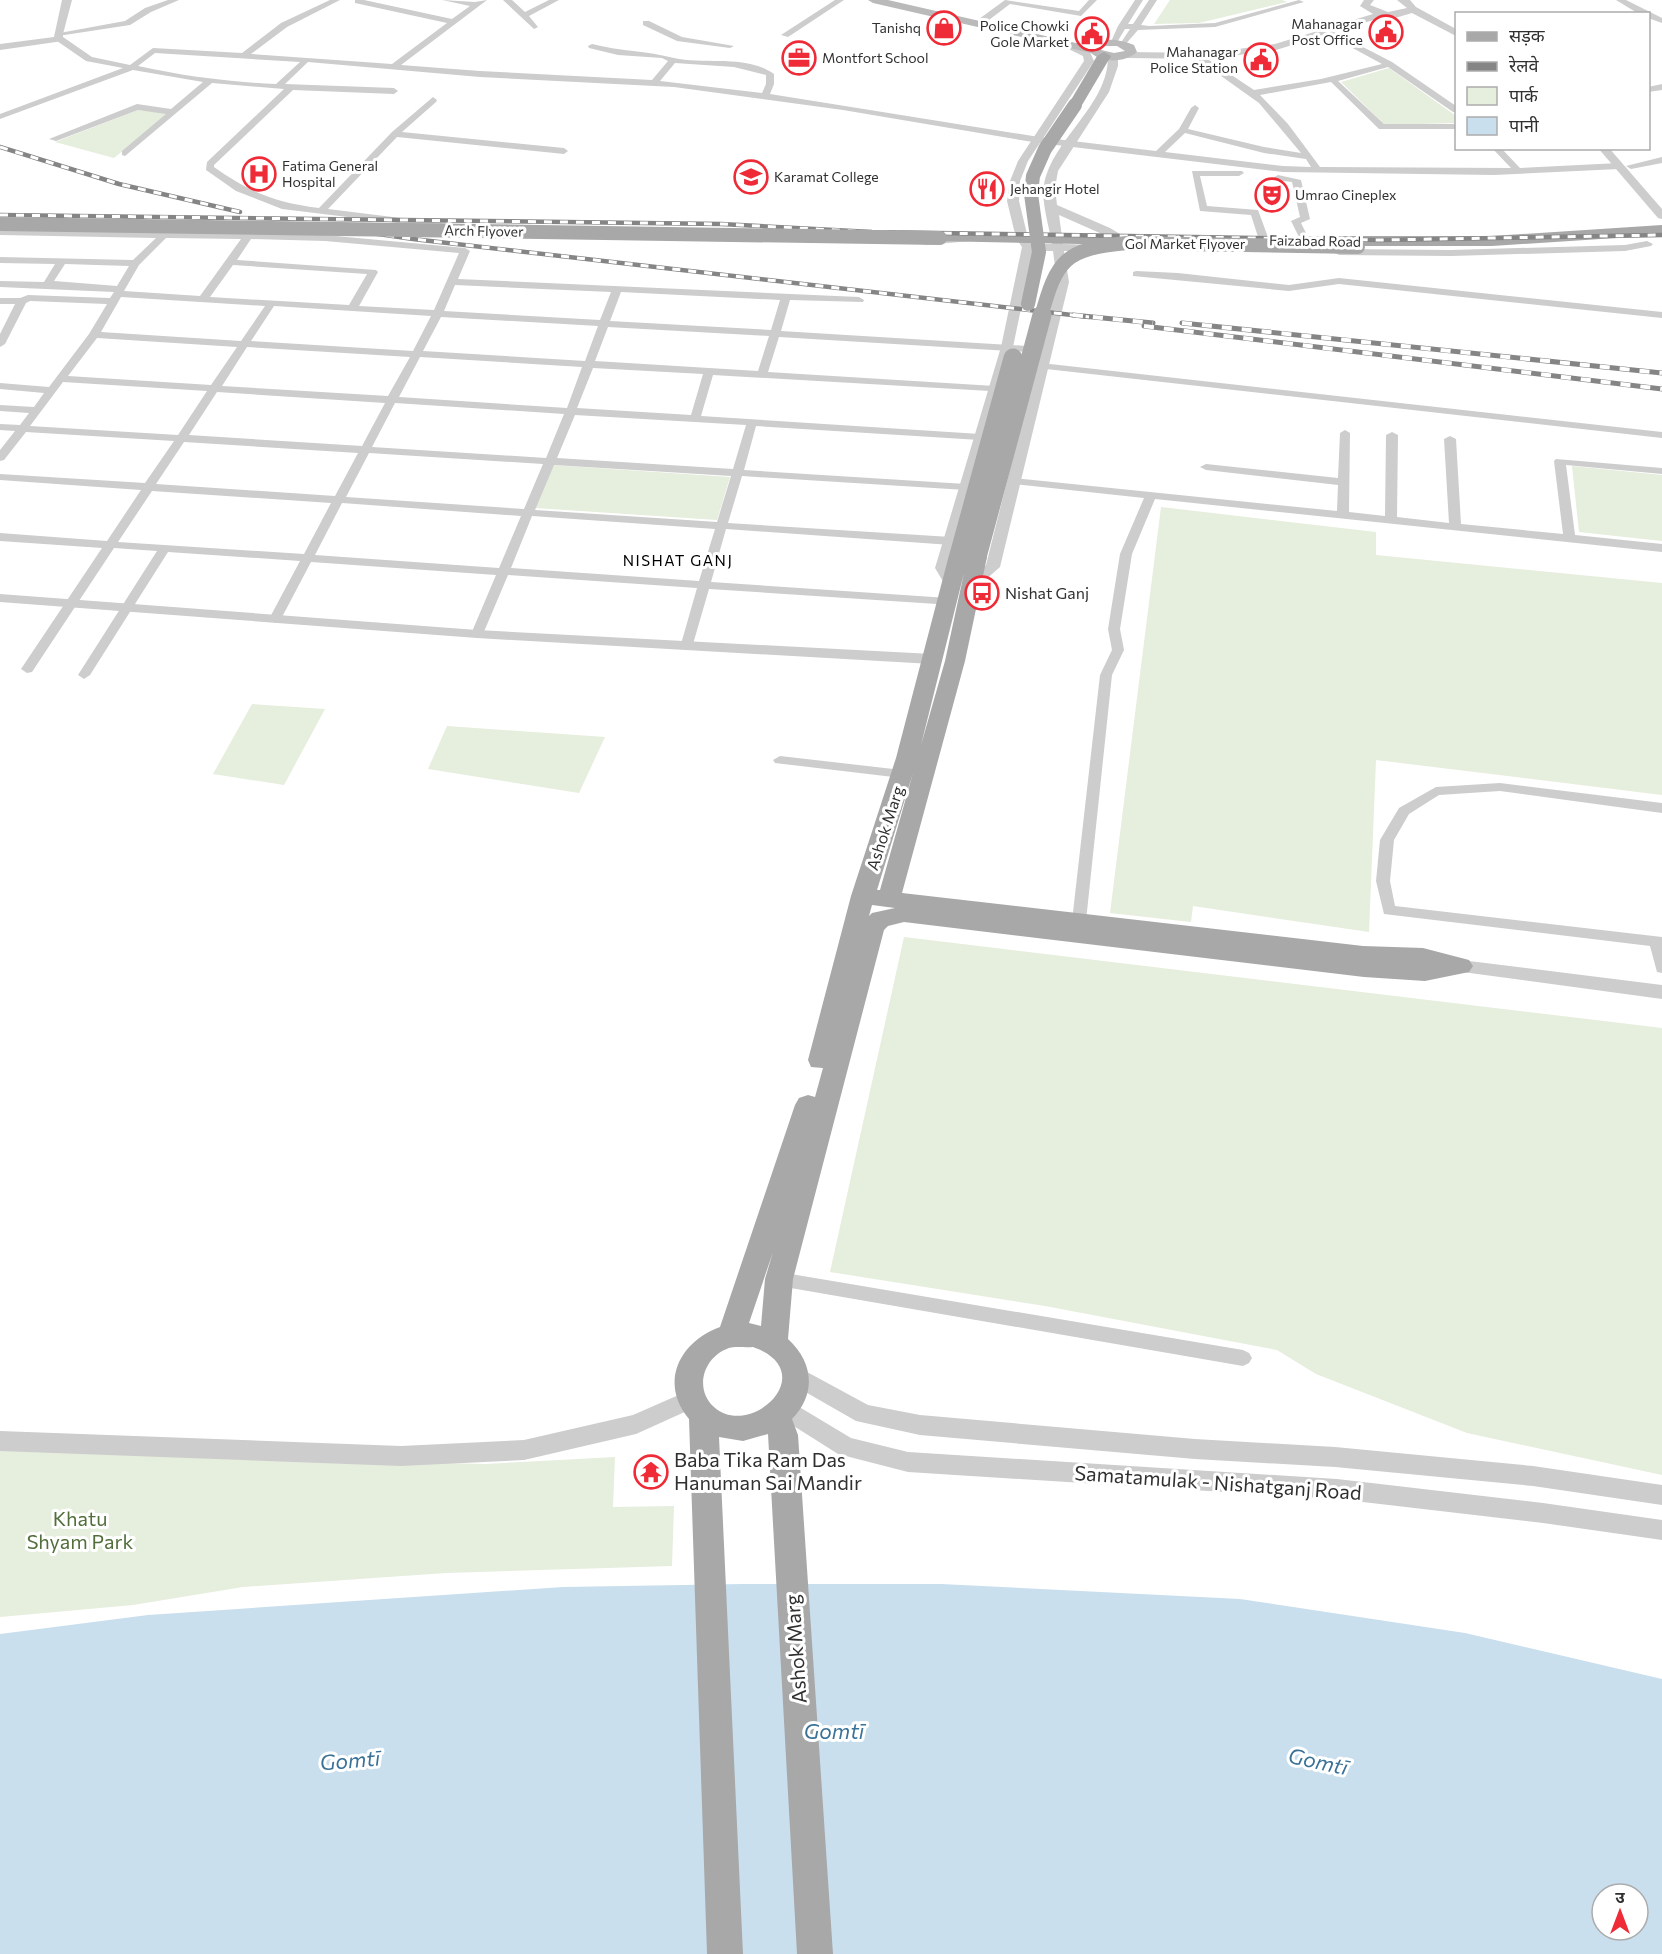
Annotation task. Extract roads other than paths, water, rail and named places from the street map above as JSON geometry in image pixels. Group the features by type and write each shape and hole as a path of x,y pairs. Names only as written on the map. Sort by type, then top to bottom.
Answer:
{"main road":[{"path":"873,0 1059,41 1102,54 1124,48"},
{"path":"891,0 982,21 1082,39 1102,54"},
{"path":"1102,54 1124,48"},
{"name":"Gol Market Flyover","path":"957,591 962,551 1038,266 1039,243 1030,196 1033,175 1038,162 1075,105 1102,54"},
{"name":"Arch Flyover","path":"0,224 968,239"},
{"name":"Faizabad Road","path":"968,239 1025,243 1124,240 1492,241 1662,230"},
{"name":"Gol Market Flyover","path":"962,551 1051,281 1066,261 1079,253 1104,245 1127,243 1358,247 1655,244"},
{"name":"Ashok Marg","path":"730,1336 802,1129 863,896 902,774 933,659 957,591"},
{"name":"Ashok Marg","path":"889,898 955,661 957,591"},
{"path":"863,896 1363,954 1423,956 1461,966"},
{"path":"774,1343 779,1279 873,928 880,919 895,914 904,914 1364,968 1425,972 1461,966"},
{"path":"697,1408 716,1424 731,1428 747,1428 763,1424 781,1413 795,1393 796,1375 789,1357 774,1343 753,1335 730,1336 709,1345 694,1360 687,1379 697,1408 705,1460 725,1954"},
{"name":"Ashok Marg","path":"781,1413 815,1954"}],"street":[{"path":"59,36 67,0"},
{"path":"0,47 127,23 148,10 175,0"},
{"path":"243,56 284,25 336,0"},
{"path":"360,0 358,1 453,22"},
{"path":"446,0 480,2"},
{"path":"507,0 534,27"},
{"path":"524,15 555,0"},
{"path":"785,35 840,0"},
{"path":"982,21 1010,1 1082,14 1093,0"},
{"path":"1124,48 1122,26 1139,0"},
{"path":"1124,48 1153,0"},
{"path":"1122,26 1215,25 1300,2 1295,0"},
{"path":"1620,0 1644,12"},
{"path":"393,66 480,2"},
{"path":"1124,48 1227,48 1265,43 1366,3 1384,14"},
{"path":"1397,15 1409,3 1455,32"},
{"path":"1124,48 1197,56 1276,47 1384,14 1397,15 1420,22 1455,40"},
{"path":"646,23 680,39 730,46"},
{"path":"1330,32 1443,95 1455,109"},
{"path":"59,36 89,59 178,77 290,88 394,91"},
{"path":"1025,243 1013,201 1015,181 1023,161 1089,62 1087,54 1080,49 1059,41"},
{"path":"655,82 672,60 694,42"},
{"path":"718,62 724,57 721,45"},
{"path":"591,46 618,53 663,56 672,60 718,62 757,69 770,74 771,79 765,96"},
{"path":"1,117 131,68 153,50 393,66 482,78 655,82 765,96 1039,140 1158,154 1283,174 1296,180 1305,219 1296,221 1305,241"},
{"path":"0,537 705,585 957,591 993,567 1063,282 1049,188 1053,171 1104,92 1113,66 1102,54"},
{"path":"1197,56 1252,93 1290,132 1318,170"},
{"path":"278,87 306,60"},
{"path":"1252,93 1333,80 1389,64"},
{"path":"1333,80 1382,127 1455,127"},
{"path":"125,153 210,81"},
{"path":"290,88 210,164 209,168 239,189 263,201 282,206 456,227 499,235 951,242 968,239"},
{"path":"321,211 395,134 432,100"},
{"path":"53,139 137,107 173,112"},
{"path":"1158,154 1183,130 1195,108"},
{"path":"1183,130 1309,157"},
{"path":"395,134 564,151"},
{"path":"1498,150 1518,171"},
{"path":"1606,150 1662,216"},
{"path":"1618,150 1662,198"},
{"path":"1631,165 1662,160"},
{"path":"1264,240 1255,212 1203,209 1196,173 1283,174 1318,170 1518,171 1619,166"},
{"path":"1050,206 1073,219 1103,227 1124,240"},
{"path":"0,218 132,219 152,223 163,236"},
{"path":"0,232 325,238 465,250 437,315 275,619"},
{"path":"0,458 94,335 135,263 163,236"},
{"path":"203,300 248,237"},
{"name":"Ashok Marg","path":"957,591 942,568 962,551 966,487 1006,347 1018,296 1025,243"},
{"name":"Faizabad Road","path":"1057,243 1451,253 1625,248 1655,244"},
{"path":"0,277 5,260 135,263"},
{"path":"53,285 48,284 62,261"},
{"path":"230,262 374,272 352,309"},
{"path":"1136,274 1178,276 1289,288 1339,281 1662,315"},
{"path":"452,282 859,300"},
{"path":"0,284 53,285 117,295"},
{"path":"477,634 571,411 618,289"},
{"path":"0,301 117,295 1046,350"},
{"path":"1018,296 1059,298"},
{"path":"762,375 786,297"},
{"path":"2,339 22,301"},
{"path":"27,669 73,604 242,344 271,304"},
{"path":"1013,318 1054,322"},
{"path":"94,335 1035,391"},
{"path":"1041,366 1662,435"},
{"path":"695,418 709,372"},
{"path":"61,379 980,436"},
{"path":"0,386 52,390"},
{"path":"0,408 37,410"},
{"path":"687,644 752,422"},
{"path":"0,427 966,487"},
{"path":"1343,514 1345,434"},
{"path":"1390,519 1392,435"},
{"path":"1450,439 1455,526"},
{"path":"1569,538 1560,461 1662,471"},
{"path":"1206,468 1344,482"},
{"path":"0,477 721,526 962,551"},
{"path":"1013,481 1662,548"},
{"path":"1079,921 1106,675 1118,650 1114,629 1126,554 1151,494"},
{"path":"84,675 165,548"},
{"path":"0,598 477,634 933,659"},
{"path":"780,760 902,774"},
{"path":"1662,808 1500,787 1436,791 1404,811 1387,840 1383,880 1389,910 1660,942 1662,968"},
{"path":"1461,966 1662,992"},
{"path":"779,1279 1243,1358"},
{"name":"Samatamulak - Nishatganj Road","path":"796,1375 864,1414 920,1425 1172,1447 1335,1457 1533,1476 1662,1495"},
{"path":"0,1441 401,1456 524,1450 697,1408"},
{"name":"Samatamulak - Nishatganj Road","path":"781,1413 846,1447 908,1462 1337,1489 1543,1513 1662,1530"}],"water":[{"name":"Gomtī","path":"941,1584 1240,1599 1465,1633 1662,1679 1662,1954 0,1954 0,1634 148,1615 563,1587"}],"railway":[{"path":"0,147 119,184 240,212"},
{"path":"0,215 721,224 872,232 1382,240 1662,235"},
{"path":"323,226 413,239 1089,317"},
{"path":"1073,315 1153,323"},
{"path":"1182,323 1662,373"},
{"path":"1144,326 1662,389"}],"place":[{"name":"Tanishq","path":"944,28"},
{"name":"Mahanagar Post Office","path":"1386,32"},
{"name":"Police Chowki Gole Market","path":"1092,34"},
{"name":"Montfort School","path":"799,58"},
{"name":"Mahanagar Police Station","path":"1261,60"},
{"name":"Fatima General Hospital","path":"259,174"},
{"name":"Karamat College","path":"751,177"},
{"name":"Jehangir Hotel","path":"987,189"},
{"name":"Umrao Cineplex","path":"1272,195"},
{"name":"Nishat Ganj","path":"982,593"},
{"name":"Baba Tika Ram Das Hanuman Sai Mandir","path":"651,1472"}],"district":[{"name":"NISHAT GANJ","path":"678,561"}],"park label":[{"name":"Khatu Shyam Park","path":"80,1530"}]}
